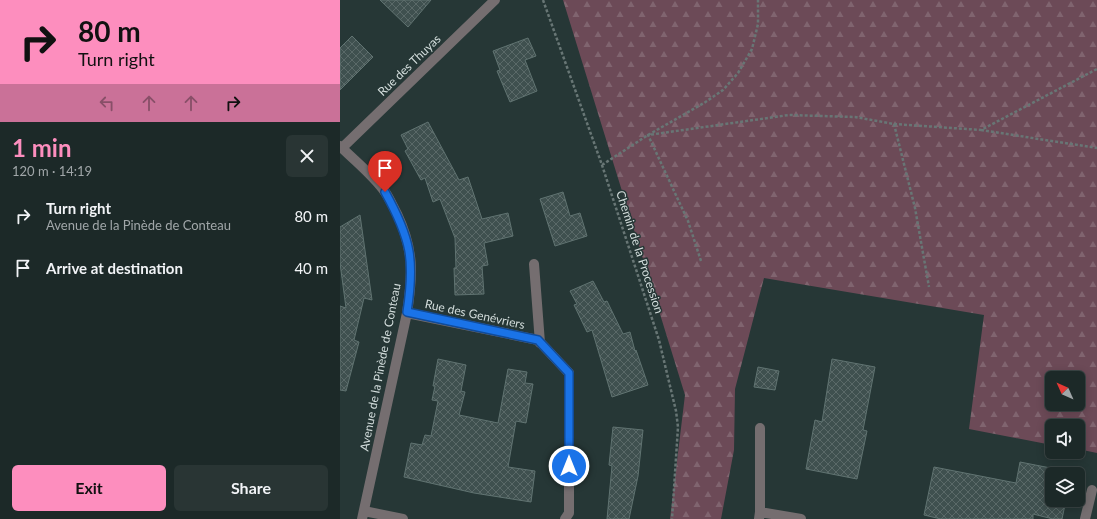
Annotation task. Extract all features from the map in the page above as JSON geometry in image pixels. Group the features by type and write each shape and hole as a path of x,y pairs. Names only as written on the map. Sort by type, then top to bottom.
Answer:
{"street":[{"name":"Rue des Thuyas","path":"341,147 495,0"},
{"name":"Avenue de la Pinède de Conteau","path":"341,147 367,171 385,192 404,230 410,250 412,272 407,312 363,515"},
{"path":"534,264 540,343"},
{"name":"Rue des Genévriers","path":"407,312 538,340 569,373 568,513 565,519"},
{"path":"760,428 759,516 801,519"},
{"path":"1085,519 1092,490"},
{"path":"363,515 403,519"}],"path":[{"name":"Chemin de la Procession","path":"543,0 602,164 659,340 676,411 678,427 672,519"},
{"path":"602,164 723,90 738,74 752,49 758,24 758,0"},
{"path":"981,130 1097,69"},
{"path":"648,135 789,116 855,117 894,124 981,130 1097,148"},
{"path":"894,124 915,208 929,287"},
{"path":"648,135 688,221 701,261"}],"green space":[{"path":"563,0 1097,0 1097,453 1085,450 1085,419 1045,419 1045,444 969,429 984,315 764,278 735,389 734,450 721,519 670,519 685,395"}],"building":[{"path":"380,0 431,0 408,27"},
{"path":"352,36 373,57 340,90 340,48"},
{"path":"528,38 536,56 525,60 537,91 510,102 497,71 500,70 493,51"},
{"path":"428,122 459,180 468,177 482,219 508,213 513,236 484,243 488,265 482,266 484,294 455,295 455,238 440,199 433,202 425,178 421,180 405,151 408,149 401,135"},
{"path":"563,192 570,216 580,213 587,236 555,246 540,199"},
{"path":"360,215 372,300 364,298 354,340 359,342 346,391 340,390 340,306 346,308 340,263 340,227"},
{"path":"593,281 604,302 607,301 623,334 630,332 635,351 636,350 648,385 612,397 592,330 587,332 574,305 577,304 570,291"},
{"path":"438,359 466,365 461,391 465,392 459,415 498,423 508,369 527,372 525,383 533,384 526,423 516,421 508,467 535,471 531,502 474,493 404,477 411,443 422,445 425,435 431,436 438,401 432,400"},
{"path":"832,359 875,367 863,430 867,431 857,479 806,469 815,420 822,422"},
{"path":"758,367 779,371 775,390 754,387"},
{"path":"613,427 643,430 638,476 629,519 607,519 612,466 609,465"},
{"path":"1020,462 1046,467 1045,507 1065,507 1062,519 1053,519 1033,514 1033,519 941,519 924,515 934,467 1016,483"}],"route":[{"path":"385,192 404,230 411,255 412,272 407,312 538,340 569,373 569,466"}]}
